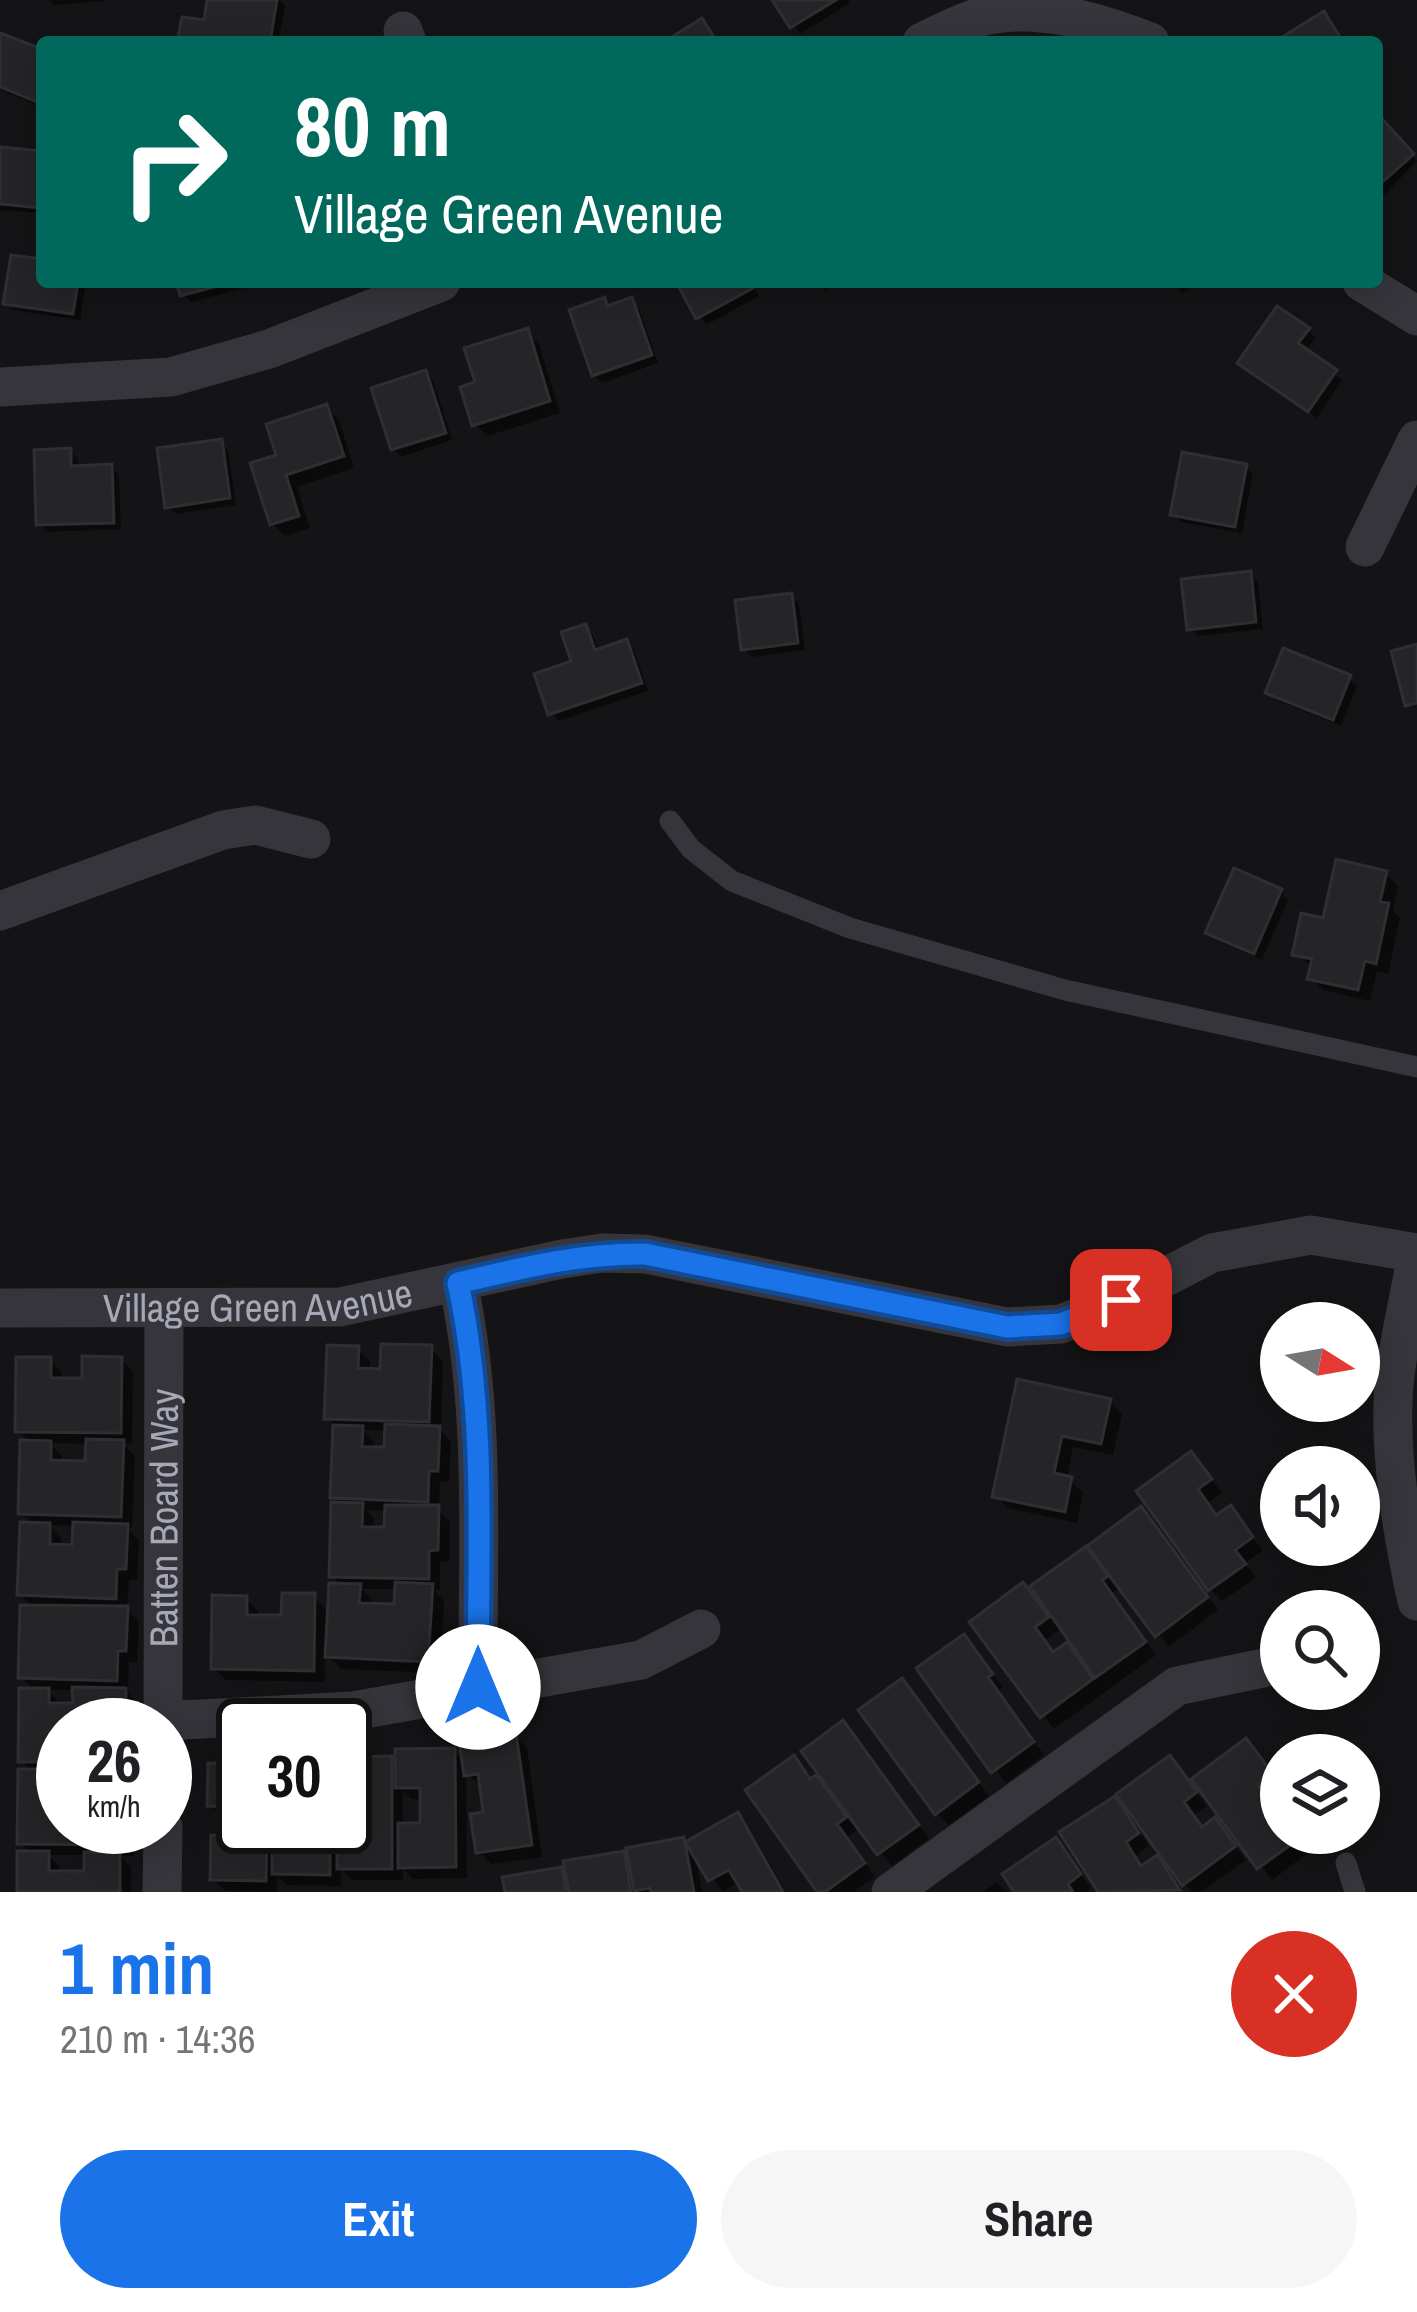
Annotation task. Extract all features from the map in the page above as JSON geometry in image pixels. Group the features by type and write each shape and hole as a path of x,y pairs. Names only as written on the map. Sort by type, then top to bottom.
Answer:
{"street":[{"path":"935,36 977,17 1036,13 1103,23 1135,36"},
{"path":"0,387 171,377 269,349 426,288"},
{"path":"1372,288 1417,316"},
{"path":"1365,547 1417,440"},
{"path":"0,911 223,830 255,825 311,839"},
{"name":"Village Green Avenue","path":"0,1308 340,1307 602,1253 645,1254 1007,1327 1061,1324 1121,1300 1212,1252 1311,1234 1417,1253"},
{"path":"1417,1253 1394,1379 1396,1459 1417,1600"},
{"path":"458,1283 472,1349 477,1417 478,1687"},
{"name":"Batten Board Way","path":"163,1698 164,1309"},
{"path":"192,1721 353,1711 641,1660 701,1629"},
{"path":"891,1892 1178,1686 1260,1669"},
{"path":"162,1892 163,1854"}],"lane":[{"path":"670,821 691,849 732,881 850,928 1065,990 1417,1067"},
{"path":"1346,1863 1354,1892"}],"building":[{"path":"207,0 277,0 271,36 178,36 182,17 204,20"},
{"path":"772,0 836,0 790,28"},
{"path":"1324,11 1339,36 1284,36"},
{"path":"702,18 713,36 674,36"},
{"path":"0,33 36,47 36,102 0,87"},
{"path":"1383,120 1414,154 1383,182"},
{"path":"0,147 36,150 36,207 0,204"},
{"path":"11,255 36,258 36,288 77,288 73,314 3,304"},
{"path":"178,288 210,288 180,296"},
{"path":"679,288 753,288 696,319"},
{"path":"605,297 607,306 632,297 652,355 592,376 569,310"},
{"path":"1277,306 1310,328 1298,343 1337,370 1308,412 1237,363"},
{"path":"528,328 550,401 472,426 460,387 475,382 464,348"},
{"path":"426,370 446,433 391,450 371,388"},
{"path":"327,404 344,456 286,475 299,516 270,525 250,463 276,455 266,424"},
{"path":"222,439 230,498 165,508 157,448"},
{"path":"71,448 71,466 112,464 114,523 36,525 34,450"},
{"path":"1182,452 1247,464 1235,527 1170,515"},
{"path":"1251,571 1256,622 1187,630 1181,579"},
{"path":"792,593 798,643 741,650 735,600"},
{"path":"586,624 595,650 627,639 642,683 548,715 534,674 571,661 561,632"},
{"path":"1417,644 1417,703 1405,706 1391,651"},
{"path":"1283,648 1351,675 1333,720 1265,693"},
{"path":"1336,859 1387,871 1380,902 1389,903 1376,964 1365,961 1358,990 1307,979 1312,959 1292,955 1301,913 1323,918"},
{"path":"1234,868 1282,889 1254,954 1205,933"},
{"path":"381,1344 432,1345 429,1422 324,1419 327,1345 359,1346 358,1368 380,1369"},
{"path":"82,1356 122,1357 121,1433 15,1432 16,1357 51,1357 51,1378 82,1378"},
{"path":"1017,1379 1111,1399 1101,1444 1062,1436 1054,1473 1072,1477 1065,1512 992,1497"},
{"path":"385,1424 440,1426 438,1471 429,1471 428,1502 330,1498 333,1425 363,1426 362,1447 384,1447"},
{"path":"86,1439 124,1440 121,1517 18,1514 20,1440 51,1441 51,1460 85,1461"},
{"path":"1191,1451 1212,1479 1198,1489 1216,1515 1231,1505 1253,1537 1235,1550 1246,1564 1208,1591 1136,1491"},
{"path":"331,1502 363,1503 362,1527 384,1527 385,1505 439,1505 438,1550 429,1551 429,1579 329,1577"},
{"path":"1141,1506 1208,1597 1155,1637 1087,1546"},
{"path":"20,1522 50,1523 50,1544 72,1545 73,1522 128,1524 126,1569 117,1569 116,1599 17,1595"},
{"path":"1086,1546 1108,1576 1102,1580 1146,1642 1095,1678 1030,1586"},
{"path":"395,1582 433,1584 428,1662 325,1657 329,1583 361,1584 359,1603 394,1604"},
{"path":"1023,1582 1049,1617 1035,1627 1053,1652 1067,1642 1093,1679 1040,1718 969,1622"},
{"path":"282,1593 315,1593 314,1671 211,1669 212,1595 247,1596 247,1615 281,1615"},
{"path":"20,1605 128,1606 126,1651 118,1651 117,1681 18,1678"},
{"path":"964,1634 1034,1742 991,1773 916,1668"},
{"path":"902,1678 979,1782 935,1815 858,1710"},
{"path":"72,1687 126,1688 126,1698 73,1698"},
{"path":"19,1688 49,1688 49,1698 36,1698 36,1762 18,1762"},
{"path":"843,1720 919,1825 877,1855 801,1751"},
{"path":"516,1733 532,1845 476,1853 470,1814 483,1812 478,1774 464,1776 459,1741"},
{"path":"1246,1738 1260,1757 1260,1854 1278,1854 1257,1869 1191,1779"},
{"path":"455,1748 456,1867 398,1868 398,1823 420,1823 420,1788 395,1788 395,1749"},
{"path":"794,1755 810,1779 816,1775 847,1817 837,1824 865,1863 825,1892 817,1892 745,1790"},
{"path":"1170,1755 1197,1792 1184,1802 1202,1827 1215,1817 1236,1846 1182,1886 1116,1794"},
{"path":"372,1756 392,1756 392,1869 337,1869 337,1854 372,1854"},
{"path":"208,1763 216,1763 216,1806 207,1806"},
{"path":"18,1769 36,1769 36,1844 17,1844"},
{"path":"1115,1796 1139,1833 1126,1842 1141,1866 1157,1855 1180,1890 1098,1892 1059,1832"},
{"path":"738,1812 783,1892 742,1892 729,1870 708,1881 685,1842"},
{"path":"211,1835 216,1835 216,1854 266,1854 266,1881 210,1880"},
{"path":"684,1837 694,1892 634,1891 626,1848"},
{"path":"1056,1837 1081,1874 1068,1884 1073,1892 1014,1892 1002,1874"},
{"path":"17,1851 49,1854 49,1871 84,1871 84,1854 120,1854 120,1892 17,1892"},
{"path":"624,1851 631,1892 569,1892 563,1861"},
{"path":"272,1854 330,1854 330,1875 272,1874"},
{"path":"562,1867 566,1892 505,1892 502,1877"}],"route":[{"path":"478,1687 477,1417 472,1349 458,1283 562,1259 645,1254 1007,1327 1061,1324 1121,1300"}]}
